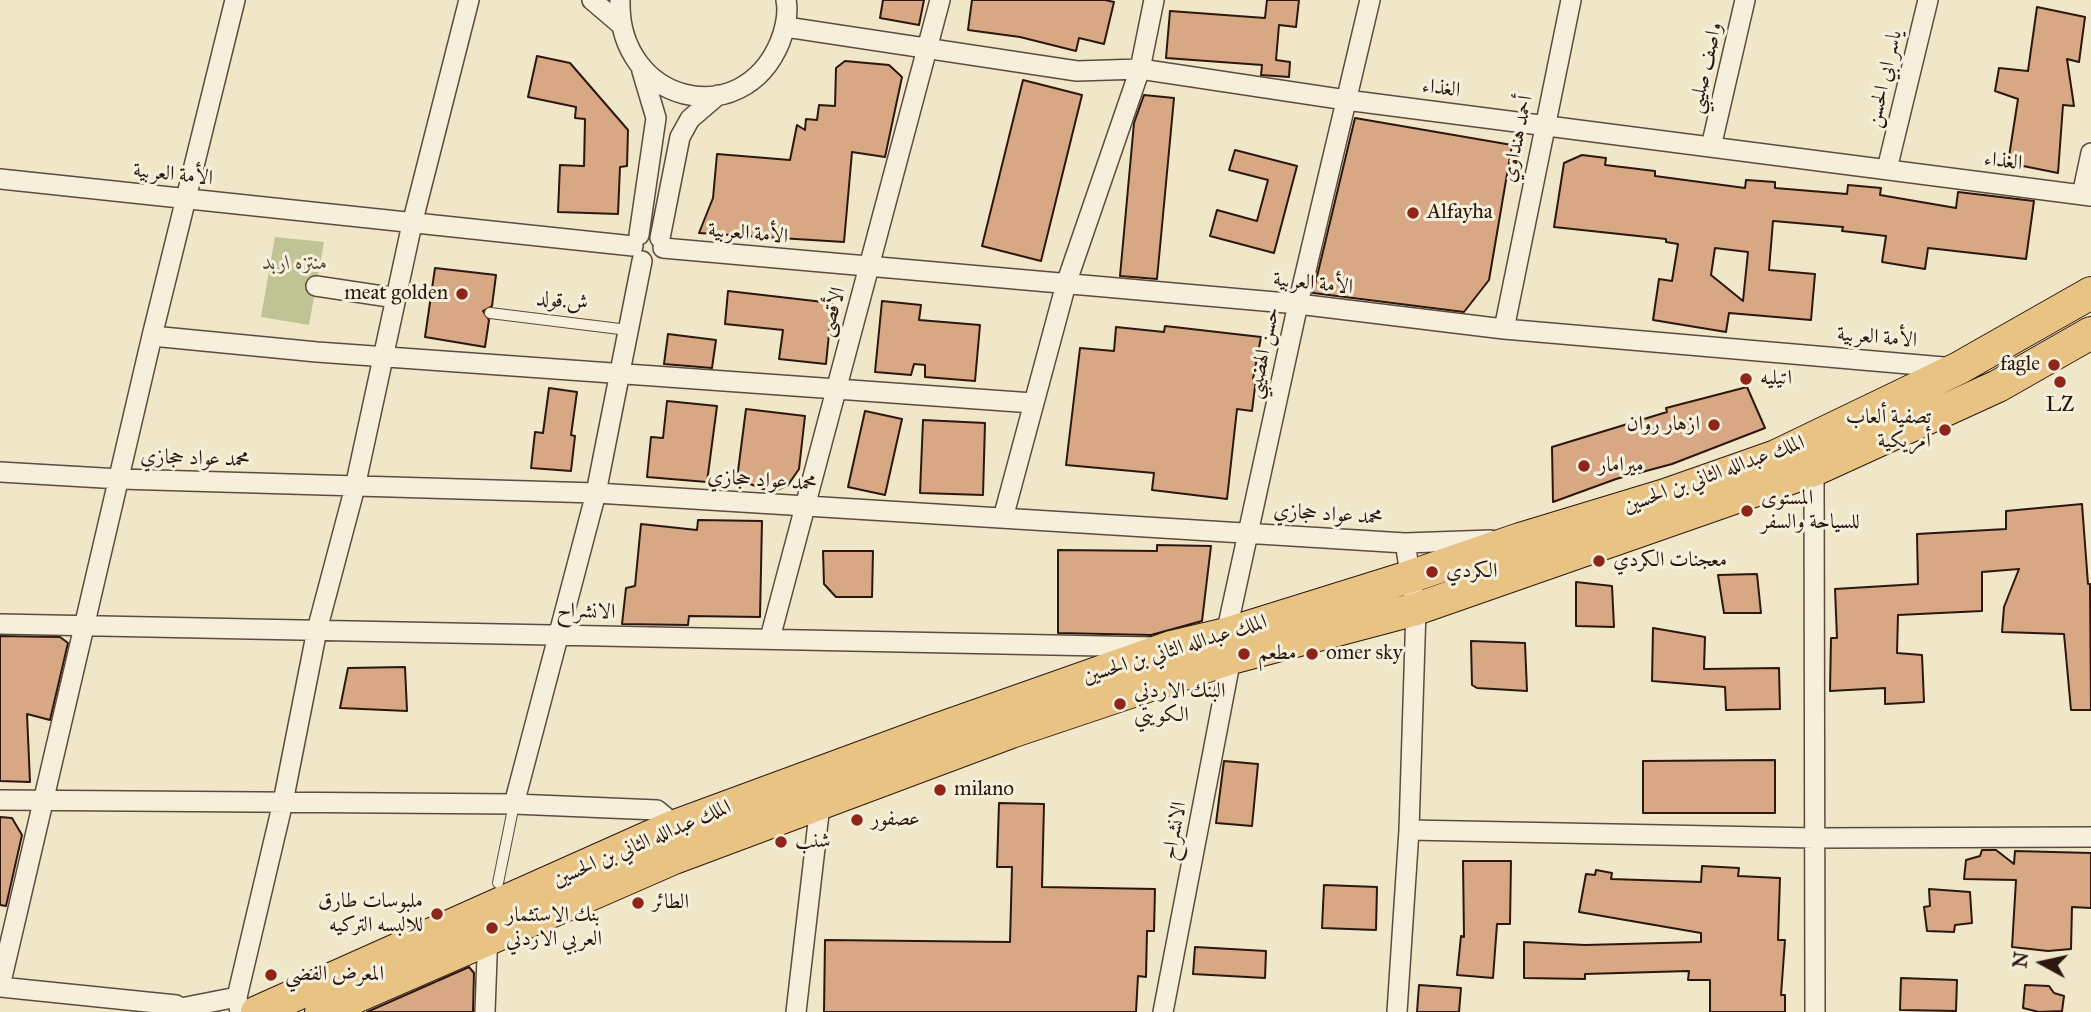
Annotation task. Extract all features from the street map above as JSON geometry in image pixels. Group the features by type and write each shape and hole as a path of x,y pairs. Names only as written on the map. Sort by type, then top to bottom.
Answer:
{"main road":[{"name":"الملك عبدالله الثاني بن الحسين","path":"245,1007 487,925 820,805 1412,576 1520,539 1665,495 1776,456 1959,368 2091,293"},
{"name":"الملك عبدالله الثاني بن الحسين","path":"321,1012 667,830 1171,647 1229,646 1416,609 1814,470 1998,386 2091,333"}],"street":[{"path":"235,0 152,337 46,801 0,986 183,1010 245,1007 317,630 355,487 412,224 469,0"},
{"path":"592,0 620,23"},
{"path":"620,0 620,23 631,56 642,70 658,84 677,93 697,97 718,95 750,82 773,59 786,27 786,0"},
{"name":"الأقصى","path":"770,638 940,0"},
{"path":"1003,518 1066,284 1140,69 1154,0"},
{"name":"حسن الهضيبي","path":"1229,646 1249,533 1298,304 1370,0"},
{"name":"أحمد هنداوي","path":"1504,329 1571,0"},
{"name":"واصف صليبي","path":"1712,147 1745,0"},
{"name":"ياسر ابي الحسن","path":"1887,169 1928,0"},
{"name":"الغذاء","path":"786,27 1077,71 1140,69 1346,100 2086,196"},
{"path":"514,804 596,493 628,330 656,118 642,70"},
{"path":"638,248 658,259 680,136 690,119 718,95"},
{"path":"2086,196 2091,153"},
{"name":"الأمة العربية","path":"0,179 638,248 648,232 661,243 870,268 1298,304 1504,329 1959,368"},
{"path":"316,286 396,298"},
{"path":"152,337 317,352 1033,403"},
{"path":"1814,470 1815,1012"},
{"name":"محمد عواد حجازي","path":"0,472 120,479 596,493 1405,543 1520,539"},
{"path":"1397,1012 1409,830 1416,609 1405,543"},
{"name":"الانشراح","path":"0,624 1171,647"},
{"name":"الانشراح","path":"1163,1012 1229,646"},
{"path":"0,800 514,804 657,810 668,819 667,830"},
{"path":"796,1012 820,805"},
{"path":"1409,830 1815,838 2091,837"},
{"path":"485,1012 487,925"}],"lane":[{"name":"ش.قولد","path":"491,313 628,330"},
{"path":"498,883 514,804"}],"green space":[{"name":"منتزه اربد","path":"275,237 324,242 309,325 261,317"}],"building":[{"path":"883,0 924,0 919,25 880,18"},
{"path":"972,0 1114,2 1104,44 1079,38 1076,51 1020,37 968,30"},
{"path":"1267,0 1299,0 1296,27 1279,25 1276,60 1290,62 1289,77 1261,75 1262,65 1166,58 1170,11 1265,18"},
{"path":"2037,7 2085,17 2079,62 2067,59 2074,106 2063,105 2058,173 2008,163 2018,99 1995,91 1999,68 2028,71"},
{"path":"537,56 570,63 628,130 627,166 620,167 618,214 558,212 560,165 584,166 585,119 575,118 576,107 528,97"},
{"path":"845,61 889,65 902,77 885,157 852,152 844,242 699,233 713,198 717,154 790,160 797,125 805,130 806,119 817,120 819,105 835,106 836,68"},
{"path":"1023,80 1082,95 1041,261 982,246"},
{"path":"1144,95 1174,98 1157,279 1120,276 1134,123"},
{"name":"Alfayha","path":"1355,118 1512,145 1489,280 1464,312 1313,293"},
{"path":"1235,150 1297,166 1274,253 1210,236 1217,210 1257,221 1268,180 1229,170"},
{"path":"1582,155 1606,158 1605,165 1655,171 1655,176 1745,188 1746,180 1775,182 1775,188 1847,194 1848,185 1881,188 1880,195 1956,208 1958,192 2034,201 2026,259 1928,248 1925,269 1882,262 1886,236 1842,231 1843,227 1773,221 1769,270 1815,274 1811,320 1729,313 1726,332 1653,320 1659,279 1672,281 1678,244 1666,242 1666,239 1554,227 1564,163","holes":["1715,248 1748,252 1743,301 1711,275"]},
{"name":"meat golden","path":"435,268 496,275 492,306 483,311 489,320 485,347 425,337"},
{"path":"728,291 832,303 826,364 779,359 783,330 725,324"},
{"path":"882,301 921,305 919,320 980,325 975,381 925,377 925,365 914,364 911,375 875,372"},
{"path":"1165,326 1261,337 1253,379 1256,379 1252,411 1237,409 1227,499 1152,490 1154,473 1066,465 1080,348 1114,351 1116,327 1164,332"},
{"path":"668,334 716,340 712,368 664,364"},
{"path":"1747,387 1765,428 1672,464 1616,479 1553,502 1552,447 1667,412 1666,408"},
{"path":"549,388 577,392 571,435 575,436 571,471 531,468 535,432 543,433"},
{"path":"667,401 717,406 707,482 647,477 651,437 663,438"},
{"path":"746,409 805,416 799,469 788,485 777,490 763,489 737,479"},
{"path":"865,411 902,419 885,495 848,487"},
{"path":"923,420 985,423 983,495 920,493"},
{"path":"2082,504 2090,584 2091,710 2071,710 2064,634 2002,632 2004,607 2019,569 1982,572 1982,611 1898,615 1897,653 1922,655 1924,702 1885,704 1885,688 1830,691 1831,638 1837,638 1835,589 1918,584 1917,534 2006,529 2006,511"},
{"path":"698,520 762,521 760,617 689,616 688,625 622,624 626,588 635,586 641,524 697,530"},
{"path":"1157,545 1211,546 1202,621 1151,635 1058,633 1058,550 1157,551"},
{"path":"823,551 873,551 872,597 836,597 824,584"},
{"path":"1757,574 1761,613 1724,613 1718,575"},
{"path":"1576,582 1612,586 1614,627 1576,626"},
{"path":"1653,628 1705,637 1704,669 1779,668 1780,709 1726,710 1725,687 1652,681"},
{"path":"0,636 60,637 68,643 50,720 27,714 30,782 0,781"},
{"path":"1471,641 1525,643 1527,691 1477,688 1472,685"},
{"path":"405,667 407,711 340,708 348,668"},
{"path":"1775,760 1775,813 1643,813 1643,761"},
{"path":"1224,761 1258,764 1252,826 1216,823"},
{"path":"999,803 1044,804 1042,887 1155,889 1154,931 1147,931 1146,977 1138,976 1136,1012 824,1012 825,940 1010,942 1012,867 997,867"},
{"path":"0,817 12,818 22,835 6,906 0,905"},
{"path":"1982,850 1996,850 2014,864 2015,851 2091,853 2091,908 2072,907 2071,949 2048,951 2012,947 2016,880 1964,879 1966,860 1980,856"},
{"path":"1463,861 1511,861 1510,924 1497,924 1493,978 1457,975 1461,936 1464,937"},
{"path":"1702,866 1739,868 1738,876 1780,878 1778,940 1785,940 1781,995 1785,995 1785,1012 1710,1012 1710,980 1688,980 1689,971 1585,974 1585,979 1524,978 1524,942 1585,945 1701,942 1701,933 1579,912 1586,874 1595,875 1596,870 1612,873 1611,879 1701,882"},
{"path":"1324,885 1377,887 1376,930 1322,928"},
{"path":"1929,889 1970,892 1972,923 1955,925 1954,932 1927,931 1924,907 1930,906"},
{"path":"1195,947 1266,951 1265,978 1193,974"},
{"path":"469,967 474,973 473,1012 367,1012"},
{"path":"1901,978 1957,980 1956,1011 1900,1010"},
{"path":"1419,985 1461,988 1459,1012 1417,1012"},
{"path":"2025,985 2049,986 2054,993 2064,996 2062,1011 2039,1012 2023,1008"}],"place":[{"name":"Alfayha","path":"1413,213"},
{"name":"meat golden","path":"462,294"},
{"name":"fagle","path":"2054,365"},
{"name":"اتيليه","path":"1746,379"},
{"name":"LZ","path":"2060,382"},
{"name":"ازهار روان","path":"1714,425"},
{"name":"تصفية ألعاب أمريكية","path":"1945,430"},
{"name":"ميرامار","path":"1584,466"},
{"name":"المستوى للسياحة والسفر","path":"1747,511"},
{"name":"معجنات الكردي","path":"1599,561"},
{"name":"الكردي","path":"1432,572"},
{"name":"مطعم","path":"1244,654"},
{"name":"omer sky","path":"1312,654"},
{"name":"البنك الاردني الكويتي","path":"1120,704"},
{"name":"milano","path":"940,790"},
{"name":"عصفور","path":"857,820"},
{"name":"شنب","path":"781,842"},
{"name":"الطائر","path":"638,903"},
{"name":"ملبوسات طارق للالبسه التركيه","path":"437,914"},
{"name":"بنك الاستثمار العربي الاردني","path":"492,928"},
{"name":"المعرض الفضي","path":"271,975"}]}
